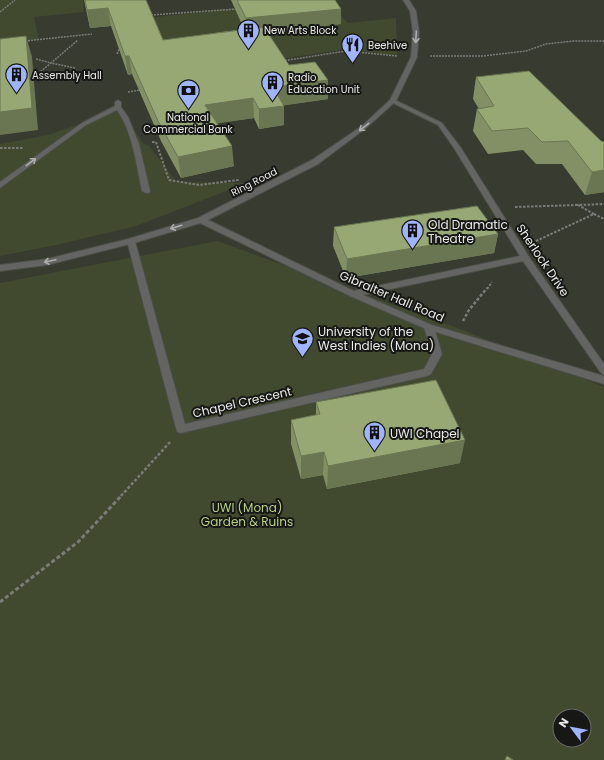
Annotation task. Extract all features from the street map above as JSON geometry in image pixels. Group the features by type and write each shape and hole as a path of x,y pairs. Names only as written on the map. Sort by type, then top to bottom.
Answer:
{"street":[{"name":"Ring Road","path":"0,268 47,262 131,241 201,220 315,162 364,127 393,101 414,57 416,32 413,11 406,0"},
{"name":"Sherlock Drive","path":"393,101 440,124 523,254 604,371"},
{"path":"0,186 84,124 118,105 125,117 135,144 146,191"},
{"name":"Gibralter Hall Road","path":"201,220 353,294 429,327 604,380"},
{"name":"Chapel Crescent","path":"131,241 181,429 427,372 437,354 429,327"},
{"path":"353,294 491,265 523,254"}],"path":[{"path":"0,12 15,0"},
{"path":"145,16 243,8"},
{"path":"235,9 241,10"},
{"path":"23,41 92,34"},
{"path":"40,72 78,40"},
{"path":"427,56 483,56 526,51 546,44 573,41 604,41"},
{"path":"117,54 120,42"},
{"path":"276,63 301,57 346,51 401,56"},
{"path":"36,59 75,68"},
{"path":"123,93 146,90"},
{"path":"150,142 161,141"},
{"path":"156,142 169,180 199,185 243,180"},
{"path":"494,208 604,204"},
{"path":"578,205 604,219"},
{"path":"523,254 525,246 594,214"},
{"path":"457,335 469,310 500,273 491,265"},
{"path":"0,602 78,542 181,429"}],"shaded area":[{"name":"UWI (Mona) Garden & Ruins","path":"0,0 604,0 604,760 0,760"}],"green space":[{"path":"0,0 83,0 84,12 34,17 39,40 0,45"},
{"path":"326,0 348,23 396,18 397,56 347,49 280,59 164,56 139,19 288,2"},
{"path":"120,110 143,143 149,146 177,182 247,183 136,226 56,245 0,256 0,144 48,135"},
{"name":"UWI (Mona) Garden & Ruins","path":"217,241 460,329 604,387 604,760 0,760 0,283"}],"building":[{"path":"85,0 146,0 163,40 264,27 289,65 315,62 328,80 273,87 284,106 259,109 253,98 205,105 232,146 178,157 158,121 129,56 125,56 108,8 87,10"},
{"path":"237,0 335,0 341,9 246,18"},
{"path":"26,36 32,108 0,112 0,39"},
{"path":"529,71 601,141 604,142 604,170 592,172 568,141 542,142 528,128 492,131 477,109 494,106 476,77"},
{"path":"477,206 498,234 347,259 334,227"},
{"path":"436,380 465,440 328,466 324,452 301,456 291,420 320,414 316,402"},
{"path":"507,756 513,760 505,760"}],"place":[{"name":"New Arts Block","path":"249,50"},
{"name":"Beehive","path":"352,64"},
{"name":"Assembly Hall","path":"17,94"},
{"name":"Radio Education Unit","path":"273,102"},
{"name":"National Commercial Bank","path":"188,110"},
{"name":"Old Dramatic Theatre","path":"412,250"},
{"name":"University of the West Indies (Mona)","path":"302,358"},
{"name":"UWI Chapel","path":"374,452"}]}
